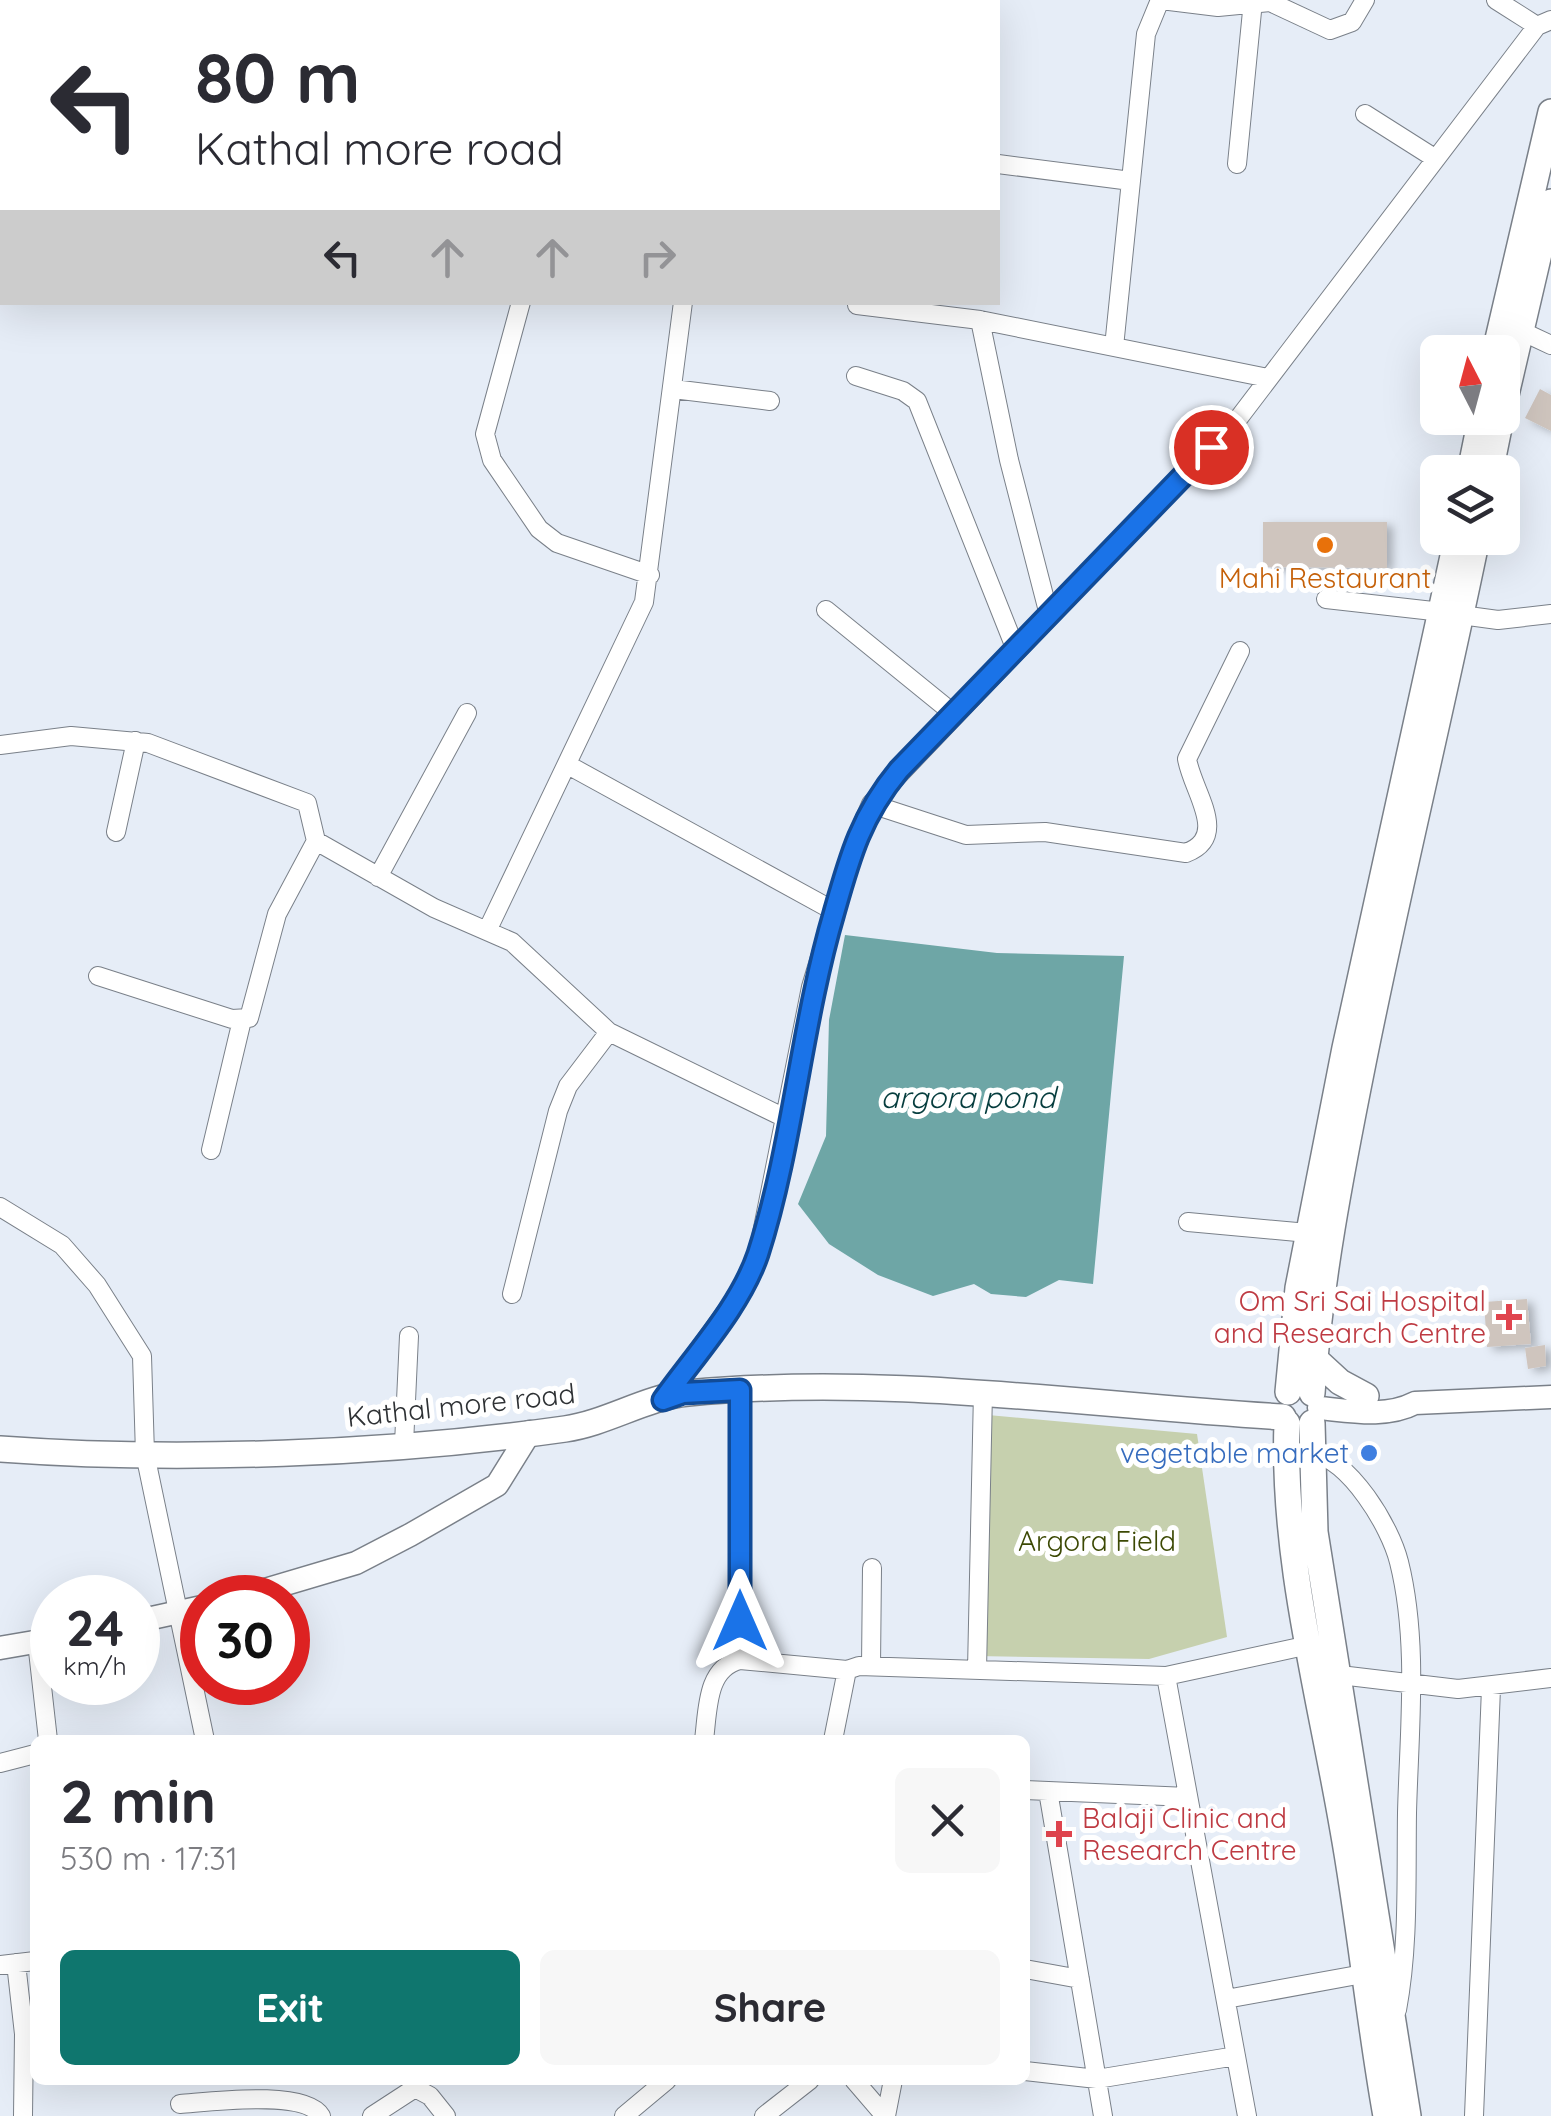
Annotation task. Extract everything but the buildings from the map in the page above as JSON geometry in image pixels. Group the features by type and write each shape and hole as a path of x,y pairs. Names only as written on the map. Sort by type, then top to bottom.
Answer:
{"main road":[{"path":"1498,335 1551,112"},
{"path":"1518,335 1551,202"},
{"path":"1408,2116 1315,1532 1312,1454 1302,1408 1315,1358 1320,1289 1343,1164 1452,613 1457,555"},
{"path":"1386,2116 1344,1832 1290,1530 1302,1408 1298,1288 1373,909 1452,613 1471,555"},
{"path":"1315,1358 1340,1382 1366,1396"},
{"name":"Kathal more road","path":"0,1449 146,1454 404,1444 569,1428 683,1393 740,1390 918,1387 1302,1408"}],"street":[{"path":"1114,347 1146,34 1160,0 1235,7 1253,1 1284,7 1330,30 1352,22 1366,0"},
{"path":"663,1400 735,1299 756,1258 812,987 854,841 871,804 1238,419 1544,23 1496,0"},
{"path":"1237,164 1253,1"},
{"path":"1365,114 1436,159"},
{"path":"1000,164 1131,180"},
{"path":"520,305 485,434 492,460 539,529 558,543 650,575"},
{"path":"488,931 630,639 650,575 683,305"},
{"path":"857,305 980,320 1268,378"},
{"path":"980,320 1009,460 1049,615"},
{"path":"1519,330 1551,344"},
{"path":"856,376 903,391 917,401 1016,650"},
{"path":"673,389 770,401"},
{"path":"1326,599 1498,620 1551,614"},
{"path":"826,610 954,714"},
{"path":"871,804 966,834 1044,832 1186,853 1203,846 1209,835 1207,818 1187,759 1240,651"},
{"path":"378,877 467,713"},
{"path":"0,746 71,736 136,741 176,752 253,786 307,804 316,841 277,914 255,1008 242,1020 211,1150"},
{"path":"116,832 136,741"},
{"path":"568,766 834,912"},
{"path":"316,841 526,953 610,1032 787,1118"},
{"path":"98,976 242,1020"},
{"path":"512,1294 563,1098 588,1057 610,1032"},
{"path":"0,1207 62,1245 97,1285 142,1356 146,1454 182,1575"},
{"path":"1188,1222 1308,1233"},
{"path":"404,1444 410,1336"},
{"path":"740,1390 740,1660"},
{"path":"977,1670 983,1392"},
{"path":"1302,1408 1366,1396 1400,1398 1415,1404"},
{"path":"1302,1408 1384,1412 1415,1404 1551,1397"},
{"path":"310,1576 356,1562 497,1485 530,1432"},
{"path":"1312,1454 1327,1456 1354,1485 1382,1525 1399,1560 1410,1686 1404,1954 1393,2030"},
{"path":"872,1568 872,1666"},
{"path":"0,1648 30,1643"},
{"path":"705,1735 717,1673 740,1660 846,1670 872,1666 1166,1676 1309,1645"},
{"path":"834,1735 846,1670"},
{"path":"1340,1675 1410,1686 1492,1688 1551,1678"},
{"path":"1166,1676 1247,2116"},
{"path":"1474,2116 1492,1688"},
{"path":"47,1705 48,1735"},
{"path":"202,1705 205,1735"},
{"path":"0,1763 30,1755"},
{"path":"1030,1790 1188,1797"},
{"path":"1048,1791 1103,2116"},
{"path":"17,1963 24,2048 23,2116"},
{"path":"1030,1970 1080,1979"},
{"path":"1226,1999 1363,1974"},
{"path":"1030,2072 1096,2079 1236,2056"},
{"path":"624,2116 661,2085"},
{"path":"764,2116 804,2085"},
{"path":"858,2085 886,2116"},
{"path":"886,2116 892,2085"},
{"path":"372,2116 415,2088 430,2096 446,2116"},
{"path":"180,2104 291,2102 317,2109 321,2116"}],"green space":[{"name":"Argora Field","path":"988,1415 1197,1434 1227,1637 1149,1659 975,1656"}],"water":[{"name":"argora pond","path":"845,935 997,953 1124,956 1093,1284 1059,1280 1026,1297 991,1294 974,1284 933,1296 878,1275 829,1244 798,1204 826,1136 829,1020"}],"place":[{"name":"Mahi Restaurant","path":"1325,545"},
{"name":"Om Sri Sai Hospital and Research Centre","path":"1509,1317"},
{"name":"vegetable market","path":"1369,1453"},
{"name":"Balaji Clinic and Research Centre","path":"1059,1834"}],"route":[{"path":"740,1621 740,1390 683,1393 663,1400 735,1299 756,1258 770,1210 812,987 854,841 871,804 899,770 1211,447"}]}
